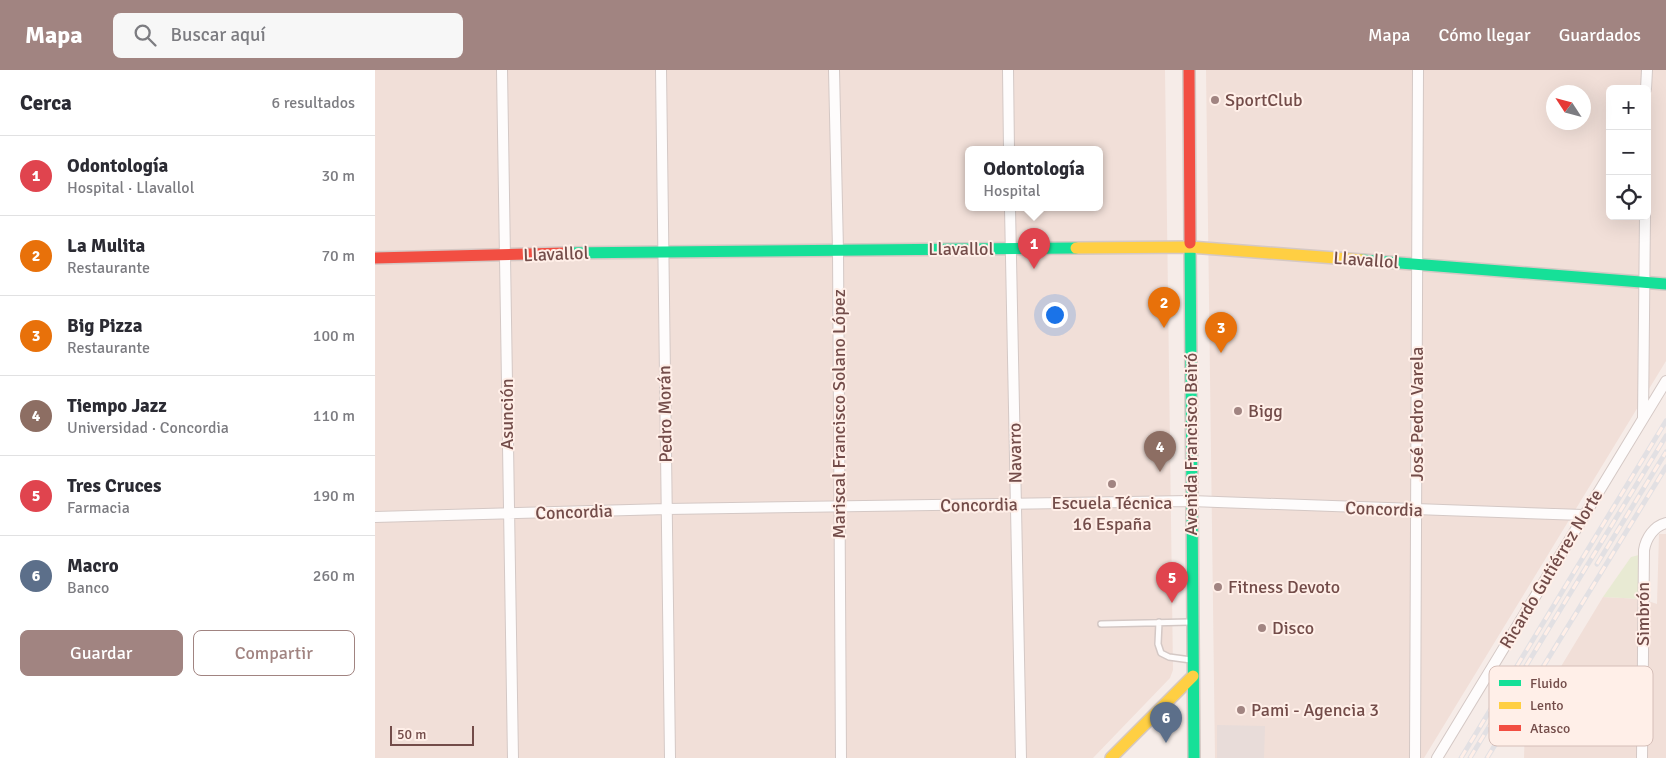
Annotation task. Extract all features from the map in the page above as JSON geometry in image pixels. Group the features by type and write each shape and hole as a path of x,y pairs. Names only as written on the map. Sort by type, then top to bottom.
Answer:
{"street":[{"name":"Asunción","path":"501,70 506,256 508,513 513,758"},
{"name":"Pedro Morán","path":"661,70 670,758"},
{"name":"Mariscal Francisco Solano López","path":"835,70 841,758"},
{"path":"1008,70 1009,146"},
{"name":"Avenida Francisco Beiró","path":"1189,70 1194,758"},
{"name":"José Pedro Varela","path":"1415,758 1418,70"},
{"path":"1647,70 1647,85"},
{"name":"Navarro","path":"1009,211 1017,504 1021,758"},
{"path":"1643,418 1645,220"},
{"name":"Llavallol","path":"375,258 662,251 1191,247 1666,284"},
{"name":"Ricardo Gutiérrez Norte","path":"1493,666 1666,381"},
{"name":"Concordia","path":"375,517 667,509 1191,501 1583,516"},
{"name":"Simbrón","path":"1643,666 1645,542 1659,526 1666,523"},
{"name":"Ricardo Gutiérrez Norte","path":"1437,758 1489,672"},
{"path":"1111,758 1193,676"}],"lane":[{"path":"1159,622 1158,644 1161,653 1169,657 1193,660"},
{"path":"1101,624 1193,622"}],"shaded area":[{"path":"375,70 1165,70 1173,670 1170,678 1093,758 375,758"},
{"path":"1206,70 1666,70 1666,361 1424,758 1215,758"},
{"path":"1659,534 1666,534 1666,758 1524,758 1524,746 1653,746 1653,666 1561,666 1603,597 1642,599 1657,604"},
{"path":"1217,725 1265,726 1264,758 1217,758"}],"green space":[{"path":"1643,554 1642,599 1603,597 1631,557"}],"railway":[{"path":"1517,666 1666,421"},
{"path":"1526,666 1666,436"},
{"path":"1597,564 1666,452"},
{"path":"1544,666 1666,467"},
{"path":"1461,758 1489,712"},
{"path":"1470,758 1489,727"},
{"path":"1487,758 1494,746"}],"traffic: fast":[{"path":"1190,243 1194,758"},
{"path":"564,253 1076,248"},
{"path":"1362,260 1666,284"}],"traffic: slow":[{"path":"1076,248 1190,247 1362,260"},
{"path":"1111,758 1193,676"}],"traffic: jam":[{"path":"1189,70 1190,243"},
{"path":"375,258 564,253"}],"place":[{"name":"SportClub","path":"1215,100"},
{"name":"Odontología","path":"1034,269"},
{"name":"La Mulita","path":"1164,328"},
{"name":"Big Pizza","path":"1221,353"},
{"name":"Bigg","path":"1238,411"},
{"name":"Tiempo Jazz","path":"1160,472"},
{"name":"Escuela Técnica 16 España","path":"1112,484"},
{"name":"Fitness Devoto","path":"1218,587"},
{"name":"Tres Cruces","path":"1172,603"},
{"name":"Disco","path":"1262,628"},
{"name":"Pami - Agencia 3","path":"1241,710"},
{"name":"Macro","path":"1166,743"}]}
